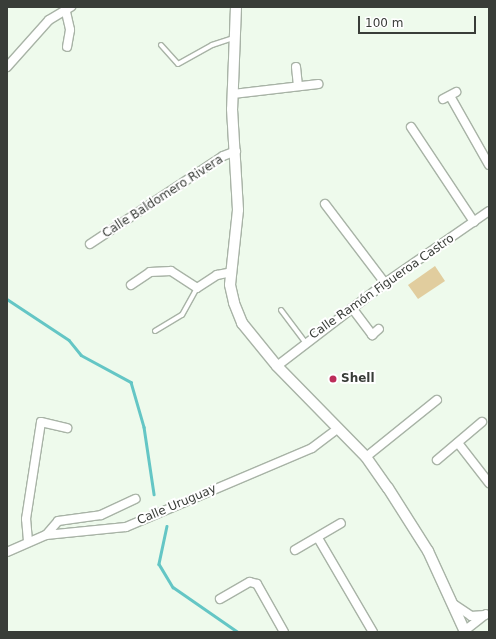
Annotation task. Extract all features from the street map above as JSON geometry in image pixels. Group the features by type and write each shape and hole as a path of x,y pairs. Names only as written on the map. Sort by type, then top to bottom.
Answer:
{"street":[{"path":"236,7 233,94 238,210 232,272 234,304 242,323 277,366 366,457 428,551 464,632 487,614"},
{"path":"7,67 49,20 69,10 70,30 68,47"},
{"path":"296,67 298,86"},
{"path":"233,94 318,84"},
{"path":"450,96 489,165"},
{"path":"410,127 474,222"},
{"name":"Calle Baldomero Rivera","path":"90,244 217,160 236,151"},
{"path":"325,204 384,283"},
{"name":"Calle Ramón Figueroa Castro","path":"277,366 305,342 384,283 489,211"},
{"path":"131,285 150,272 171,271 197,288 217,275 232,272"},
{"path":"352,308 372,335 379,329"},
{"path":"366,457 437,400"},
{"path":"28,540 26,519 41,422 68,428"},
{"path":"437,460 482,422"},
{"name":"Calle Uruguay","path":"7,552 28,540 46,535 126,527 312,448 337,429"},
{"path":"458,443 489,483"},
{"path":"46,535 58,521 101,515 135,499"},
{"path":"295,550 318,538 341,523"},
{"path":"318,538 373,632"},
{"path":"220,599 250,582 257,584 284,632"},
{"path":"452,603 471,616 487,614"}],"lane":[{"path":"161,45 178,64 212,44 236,37"},
{"path":"155,331 182,315 197,288"},
{"path":"281,310 305,342"}],"shaded area":[{"path":"435,266 445,281 418,299 408,285"}],"waterway":[{"path":"7,299 69,340 81,355 131,382 144,427 154,494"},
{"path":"167,526 159,564 173,587 238,632"}],"place":[{"name":"Shell","path":"333,379"}]}
